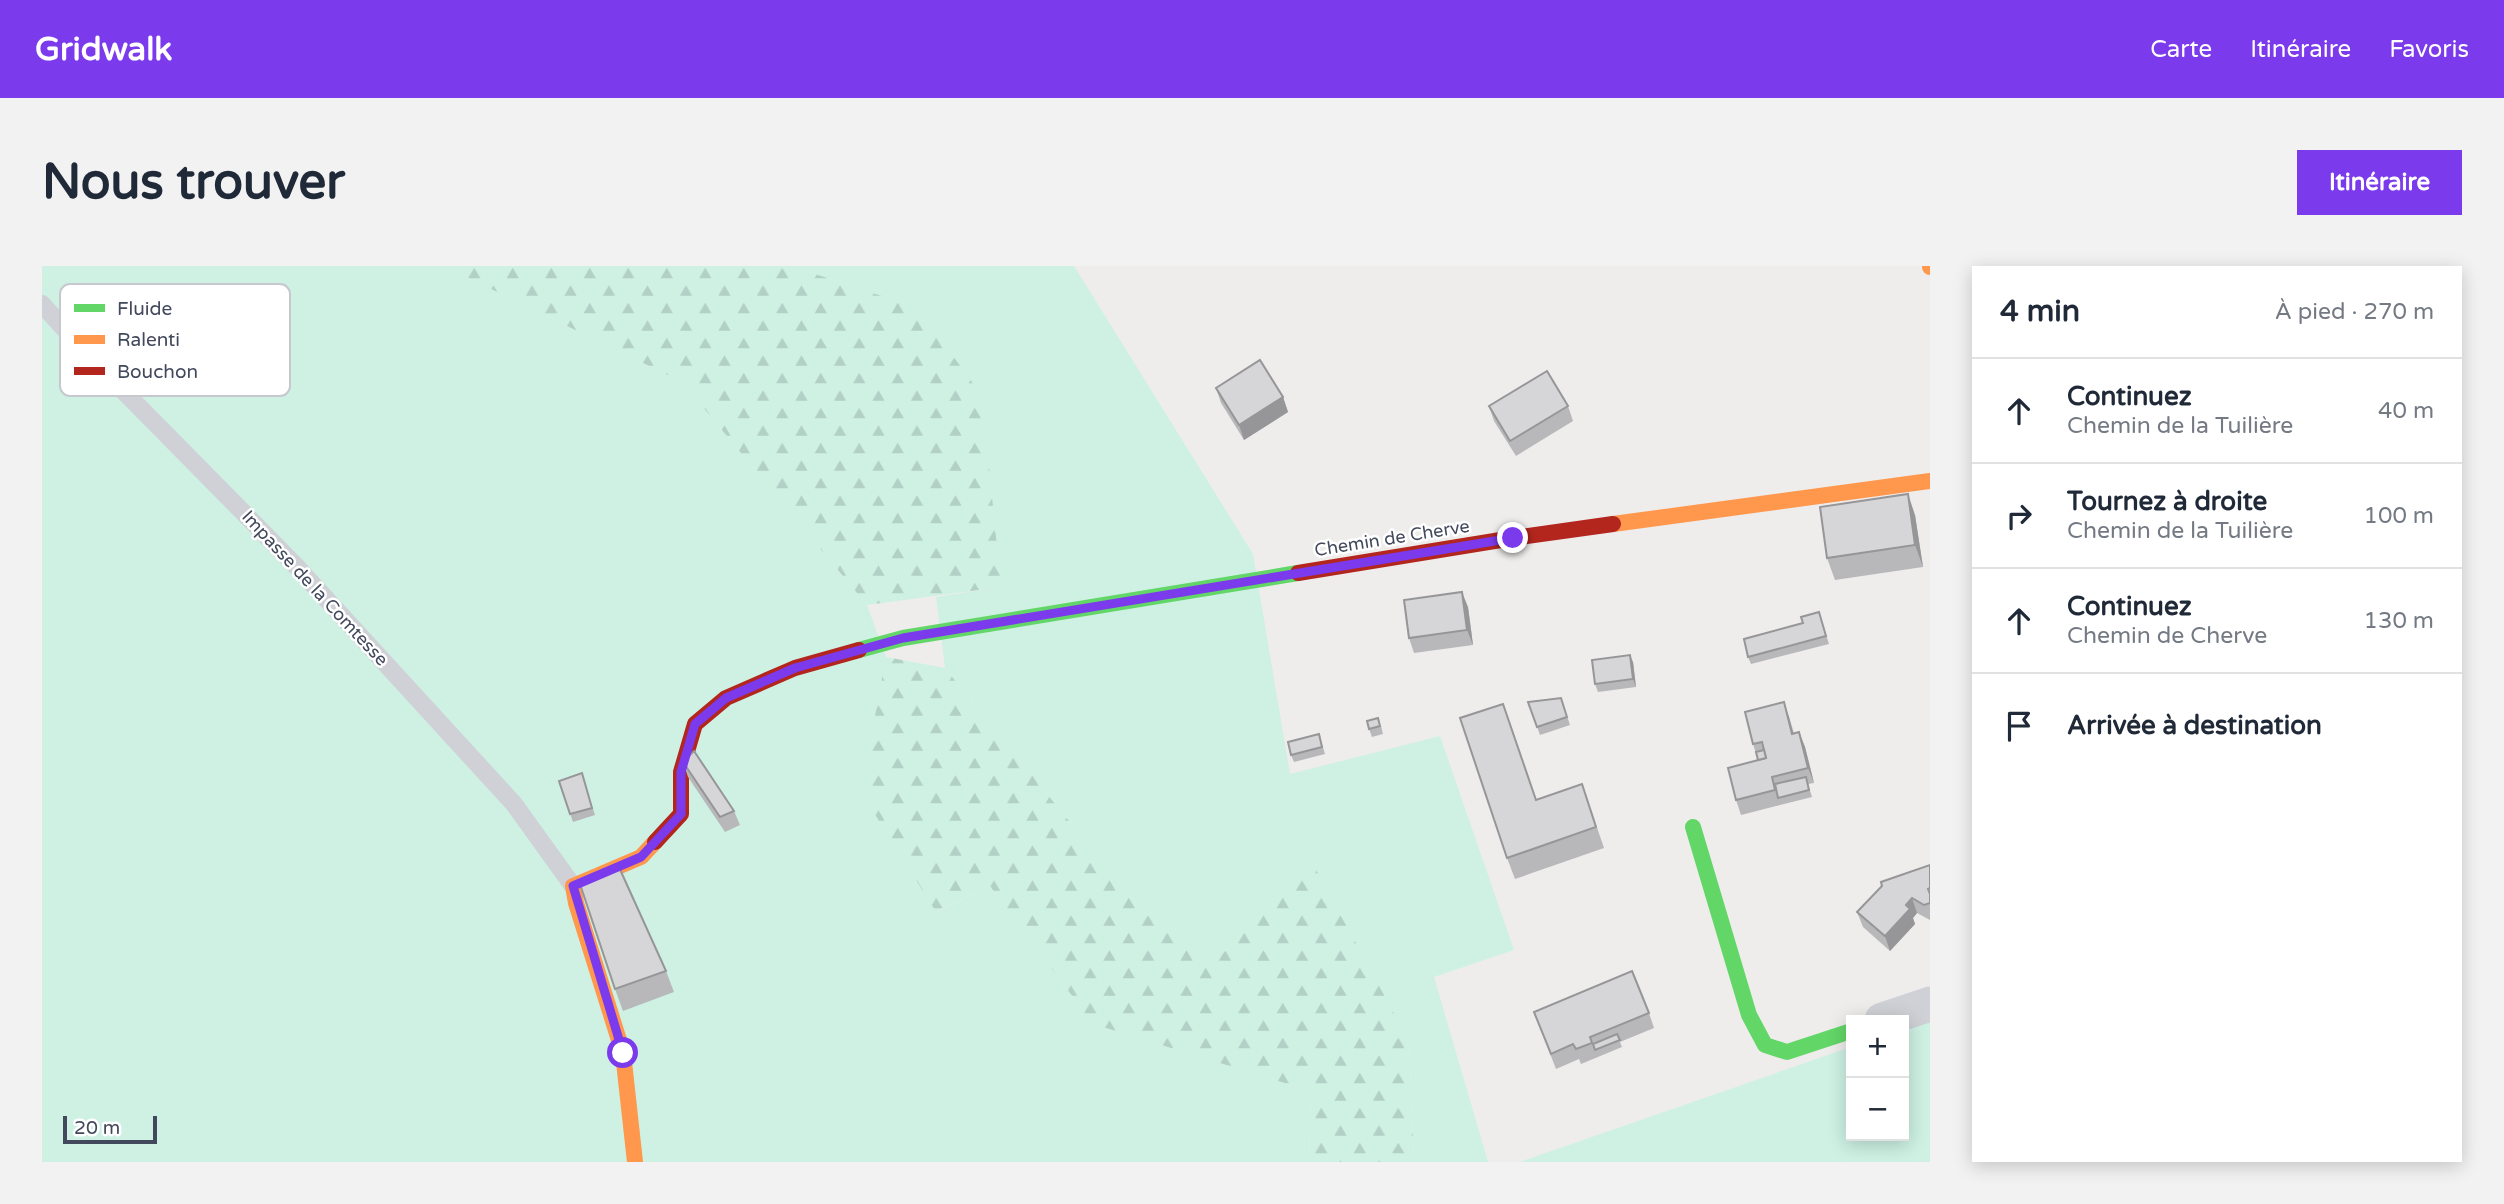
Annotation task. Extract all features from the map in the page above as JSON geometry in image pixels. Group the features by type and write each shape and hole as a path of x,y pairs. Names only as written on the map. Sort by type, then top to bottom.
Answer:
{"street":[{"name":"Chemin de Cherve","path":"573,886 641,857 681,814 681,772 695,724 726,698 795,668 903,638 1513,538 1930,481"},
{"path":"1693,827 1749,1015 1765,1045 1787,1052 1846,1033"},
{"path":"573,886 623,1053 635,1162"},
{"path":"1897,1015 1930,1004"}],"lane":[{"name":"Impasse de la Comtesse","path":"42,304 60,324"},
{"name":"Impasse de la Comtesse","path":"129,396 298,567 514,804 573,886"}],"green space":[{"path":"42,266 444,266 682,382 867,605 886,657 937,912 990,886 1093,1024 1311,1091 1309,1162 42,1162"},
{"path":"444,266 791,266 918,308 982,396 1001,587 867,605 682,382"},
{"path":"791,266 1074,266 1253,554 1290,774 1440,736 1514,950 1434,977 1488,1162 1414,1162 1409,1041 1312,865 1211,965 1141,910 945,668 936,597 1000,587 918,308"},
{"path":"886,657 945,668 1141,910 1211,965 1313,864 1409,1041 1414,1162 1309,1162 1311,1091 1093,1024 990,886 936,912 861,792"},
{"path":"1930,1020 1930,1162 1520,1162 1846,1049 1846,1141 1909,1141 1909,1027"}],"building":[{"path":"1260,360 1283,397 1239,425 1216,388"},
{"path":"1547,371 1568,406 1510,441 1489,406"},
{"path":"1908,494 1915,545 1827,558 1820,507"},
{"path":"1462,592 1467,630 1409,638 1404,600"},
{"path":"1819,612 1826,636 1748,657 1744,639 1803,623 1801,617"},
{"path":"1630,655 1633,679 1595,684 1592,660"},
{"path":"1561,698 1567,717 1537,727 1528,702"},
{"path":"1784,702 1792,734 1799,732 1808,768 1772,777 1775,790 1736,800 1728,768 1766,758 1762,742 1753,744 1745,712"},
{"path":"1503,704 1536,800 1582,784 1596,827 1507,858 1460,718"},
{"path":"1378,718 1380,726 1369,729 1367,721"},
{"path":"1319,734 1322,747 1291,755 1288,742"},
{"path":"1764,750 1766,758 1758,760 1756,752"},
{"path":"694,751 734,811 720,817 683,762"},
{"path":"582,773 592,808 570,814 559,781"},
{"path":"1806,777 1809,790 1778,798 1775,784"},
{"path":"618,865 666,971 615,989 580,884"},
{"path":"1930,865 1930,903 1924,905 1912,898 1906,905 1910,909 1885,936 1857,912 1882,886 1881,882"},
{"path":"1632,971 1649,1013 1590,1037 1592,1043 1576,1049 1573,1044 1551,1054 1534,1012"},
{"path":"1617,1034 1620,1040 1595,1050 1593,1044"}],"traffic: fast":[{"path":"859,650 903,638 1298,573"},
{"path":"1693,827 1749,1015 1765,1045 1787,1052 1846,1033"}],"traffic: slow":[{"path":"1613,524 1930,481"},
{"path":"635,1162 623,1053 573,886 641,857 655,842"}],"traffic: jam":[{"path":"1298,573 1613,524"},
{"path":"655,842 681,814 681,772 695,724 726,698 795,668 859,650"}],"route":[{"path":"623,1053 573,886 641,857 681,814 681,772 695,724 726,698 795,668 903,638 1513,538"}]}
